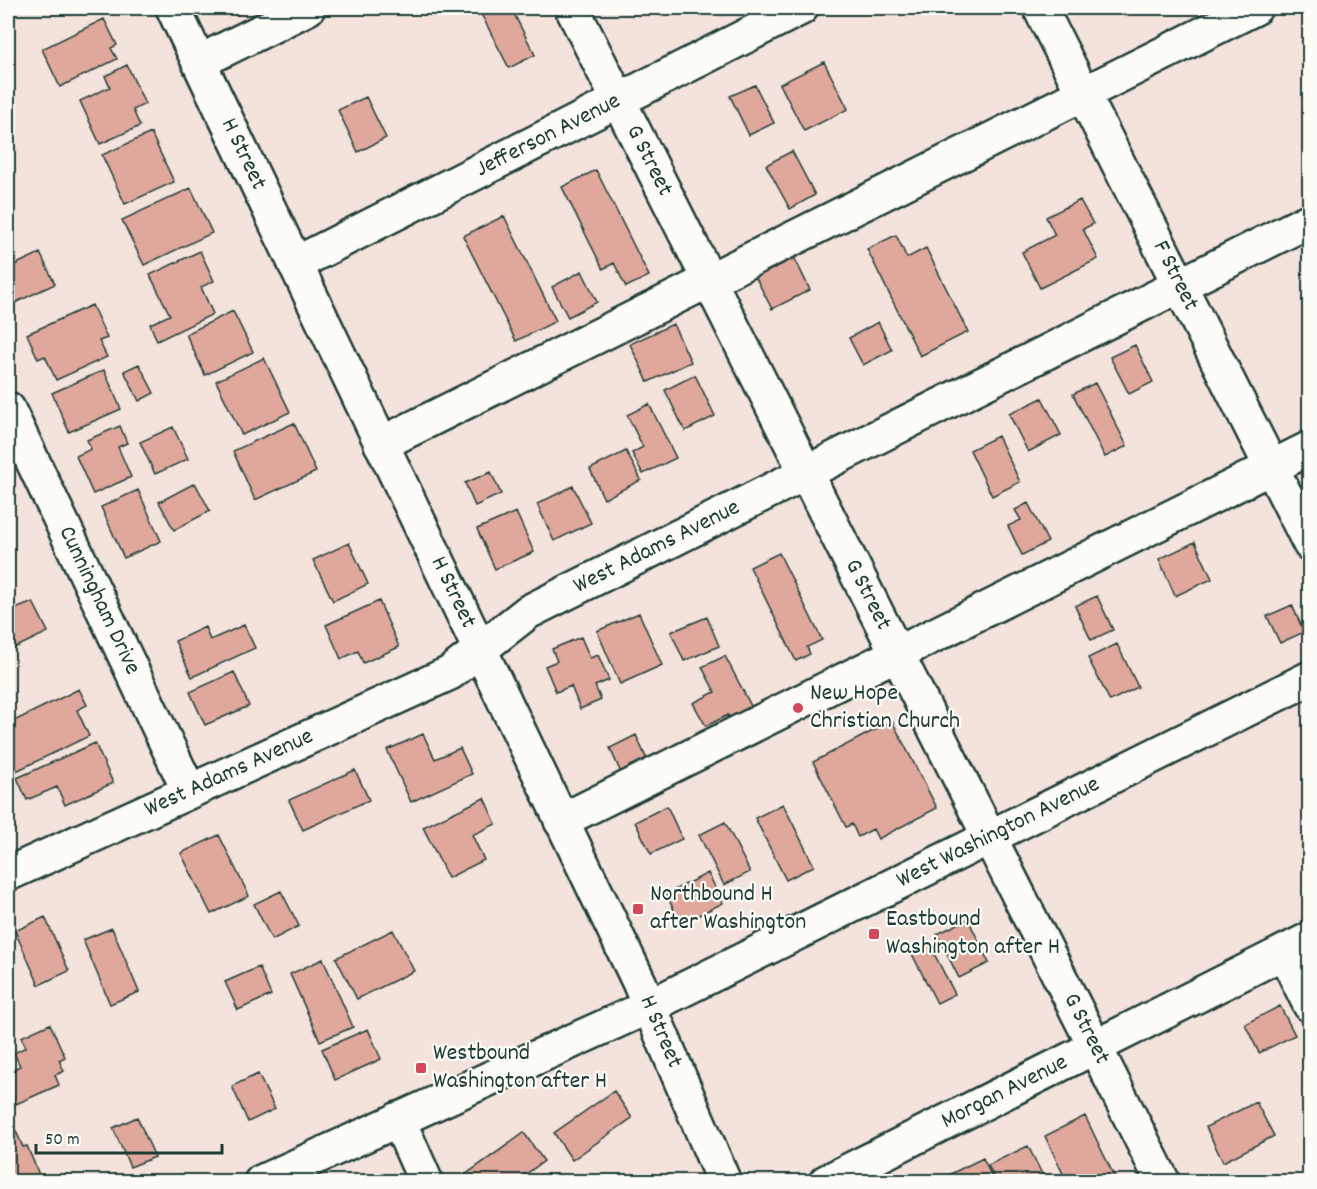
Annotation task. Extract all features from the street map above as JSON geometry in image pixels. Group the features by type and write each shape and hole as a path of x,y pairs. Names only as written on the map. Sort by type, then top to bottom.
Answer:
{"street":[{"name":"H Street","path":"173,8 650,1006 724,1182"},
{"path":"199,62 308,8"},
{"name":"G Street","path":"572,8 1163,1182"},
{"name":"Jefferson Avenue","path":"295,264 801,8"},
{"name":"F Street","path":"1040,8 1310,544"},
{"path":"381,444 1255,8"},
{"name":"West Adams Avenue","path":"8,874 450,673 528,612 1310,220"},
{"name":"Cunningham Drive","path":"8,408 189,791"},
{"path":"561,821 1310,448"},
{"name":"West Washington Avenue","path":"261,1182 650,1006 1310,678"},
{"path":"1297,946 1310,1005"},
{"name":"Morgan Avenue","path":"826,1182 1297,946"},
{"path":"398,1119 426,1182"}],"building":[{"path":"233,8 251,8 236,15"},
{"path":"478,8 511,8 535,55 509,68"},
{"path":"104,19 117,45 111,48 117,59 60,87 42,49"},
{"path":"824,62 848,109 804,131 780,84"},
{"path":"127,65 145,104 133,110 140,126 100,144 80,101 110,87 105,76"},
{"path":"755,85 774,123 749,135 730,96"},
{"path":"366,97 386,138 358,152 338,110"},
{"path":"151,133 174,182 125,204 102,155"},
{"path":"792,151 815,195 790,209 766,165"},
{"path":"596,170 649,276 626,287 614,263 603,269 562,187"},
{"path":"191,188 212,233 144,265 122,220"},
{"path":"1080,200 1093,224 1083,229 1098,259 1040,288 1022,252 1055,235 1046,217"},
{"path":"504,216 556,321 516,341 463,236"},
{"path":"896,235 907,258 926,248 968,332 920,356 867,249"},
{"path":"200,251 214,281 201,287 213,314 157,341 150,324 170,315 150,275"},
{"path":"40,253 55,284 8,306 8,268"},
{"path":"794,257 810,290 772,309 755,276"},
{"path":"582,271 597,302 568,317 552,287"},
{"path":"92,305 107,338 99,341 107,357 56,380 45,356 38,359 27,334"},
{"path":"233,311 253,352 205,375 186,334"},
{"path":"878,322 892,350 863,365 849,338"},
{"path":"673,324 691,362 648,382 630,344"},
{"path":"1135,345 1153,382 1129,394 1110,357"},
{"path":"264,358 290,412 242,435 216,381"},
{"path":"139,364 154,393 139,401 124,371"},
{"path":"104,370 121,409 69,432 52,393"},
{"path":"695,375 715,416 685,431 665,390"},
{"path":"1095,383 1127,446 1105,457 1073,394"},
{"path":"1042,398 1061,435 1028,452 1009,414"},
{"path":"649,404 676,458 643,474 632,453 643,447 627,415"},
{"path":"294,423 316,472 255,500 233,451"},
{"path":"120,426 127,443 118,447 131,477 93,494 76,456 91,449 87,440"},
{"path":"173,427 188,459 155,474 140,442"},
{"path":"998,436 1020,482 992,496 970,450"},
{"path":"626,451 641,480 604,499 590,469"},
{"path":"491,472 501,494 475,506 465,483"},
{"path":"195,483 210,511 174,530 159,502"},
{"path":"573,486 591,523 554,541 537,504"},
{"path":"138,490 161,541 124,558 101,507"},
{"path":"1028,503 1048,542 1022,555 1008,526 1021,520 1015,510"},
{"path":"516,512 534,552 495,569 477,529"},
{"path":"1195,542 1212,579 1175,596 1159,559"},
{"path":"349,543 368,584 333,601 313,560"},
{"path":"779,553 822,640 807,647 810,654 796,661 750,567"},
{"path":"1097,596 1113,630 1091,640 1075,606"},
{"path":"379,601 399,647 363,663 358,651 341,659 326,625"},
{"path":"33,602 48,632 8,651 8,612"},
{"path":"1292,605 1304,632 1280,643 1267,616"},
{"path":"639,613 662,665 620,684 597,631"},
{"path":"707,617 719,646 684,661 671,632"},
{"path":"244,625 255,648 192,677 175,641 205,627 210,640"},
{"path":"581,637 590,658 598,655 609,680 595,686 601,700 580,709 571,686 556,692 545,666 557,661 552,649"},
{"path":"1117,644 1138,687 1110,701 1088,658"},
{"path":"725,656 752,708 730,720 728,715 706,726 693,703 715,692 702,667"},
{"path":"234,672 249,706 205,725 190,692"},
{"path":"79,689 87,705 77,710 89,736 12,773 8,765 8,724"},
{"path":"892,721 937,808 878,839 873,829 858,837 852,824 846,827 813,762"},
{"path":"423,734 435,759 460,748 472,774 411,802 387,750"},
{"path":"636,735 647,760 621,773 610,748"},
{"path":"95,743 113,783 65,805 57,787 27,800 17,778"},
{"path":"355,770 369,800 303,830 289,800"},
{"path":"484,798 496,824 472,835 484,860 448,878 423,827"},
{"path":"783,804 814,866 786,880 755,818"},
{"path":"667,806 682,839 651,854 635,822"},
{"path":"725,822 750,872 724,885 699,835"},
{"path":"219,835 249,896 211,914 181,853"},
{"path":"708,873 723,903 681,924 666,894"},
{"path":"281,891 299,926 272,940 254,904"},
{"path":"45,917 69,971 39,985 15,931"},
{"path":"968,919 989,963 959,978 937,934"},
{"path":"112,928 139,992 110,1004 83,940"},
{"path":"393,930 414,971 357,999 336,958"},
{"path":"929,944 955,994 937,1003 912,954"},
{"path":"323,959 353,1027 320,1041 290,974"},
{"path":"259,967 271,995 238,1010 225,982"},
{"path":"1280,1006 1295,1035 1259,1053 1245,1024"},
{"path":"50,1024 65,1057 59,1060 64,1071 55,1075 59,1085 16,1104 8,1084 8,1072 20,1066 14,1053 26,1047 21,1037"},
{"path":"368,1029 381,1059 335,1080 322,1049"},
{"path":"258,1074 275,1109 248,1122 232,1086"},
{"path":"614,1091 632,1118 572,1160 554,1133"},
{"path":"1256,1102 1274,1136 1223,1162 1206,1127"},
{"path":"1085,1116 1117,1182 1067,1182 1045,1136"},
{"path":"137,1117 155,1157 130,1167 113,1128"},
{"path":"16,1131 23,1147 27,1146 42,1182 8,1182 8,1134"},
{"path":"524,1133 544,1161 515,1182 470,1182 465,1175"},
{"path":"1028,1146 1046,1182 996,1182 988,1165"},
{"path":"983,1158 994,1182 934,1182"},
{"path":"650,1175 655,1182 641,1182"}],"place":[{"name":"New Hope Christian Church","path":"798,708"},
{"name":"Northbound H after Washington","path":"638,909"},
{"name":"Eastbound Washington after H","path":"874,934"},
{"name":"Westbound Washington after H","path":"421,1068"}]}
